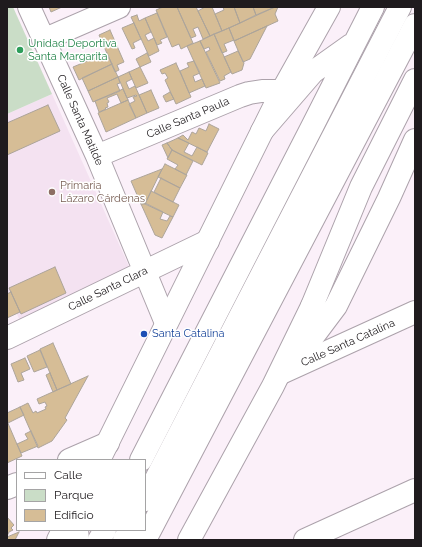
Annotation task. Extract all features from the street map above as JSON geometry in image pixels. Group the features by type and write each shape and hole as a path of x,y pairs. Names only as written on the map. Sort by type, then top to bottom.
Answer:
{"main road":[{"name":"Calle Santa Matilde","path":"29,7 97,156 146,271 166,323"},
{"path":"43,40 119,7"},
{"path":"73,459 103,451 282,91 329,7"},
{"path":"142,459 373,7"},
{"path":"146,478 387,7"},
{"path":"146,498 400,7"},
{"path":"146,540 415,26"},
{"path":"262,131 313,72 354,43"},
{"path":"189,540 280,373 312,306 361,187 415,80"},
{"name":"Calle Santa Paula","path":"97,156 245,94 262,91 282,91"},
{"path":"280,373 309,342 336,306 408,170 415,140"},
{"name":"Calle Santa Clara","path":"7,338 208,241"},
{"name":"Calle Santa Catalina","path":"280,373 415,312"},
{"path":"305,540 415,490"},
{"path":"205,540 206,510"},
{"path":"58,540 63,531"},
{"path":"100,540 104,531"},
{"path":"114,540 118,531"},
{"path":"124,540 129,531"}],"shaded area":[{"name":"Primaria Lázaro Cárdenas","path":"52,94 131,271 20,321 7,291 7,114"}],"green space":[{"name":"Unidad Deportiva Santa Margarita","path":"7,7 13,7 52,94 7,114"}],"building":[{"path":"49,7 62,7 51,12"},
{"path":"163,7 177,7 193,43 181,49 179,44 172,47 156,10"},
{"path":"177,7 196,7 210,36 203,39 198,27 193,29 196,36 191,38"},
{"path":"205,7 212,7 222,31 210,36 198,11"},
{"path":"223,7 234,7 240,23 222,31 215,14 224,10"},
{"path":"234,7 253,7 256,15 240,23"},
{"path":"253,7 275,7 256,15"},
{"path":"278,7 275,14 278,21 234,41 229,28"},
{"path":"157,13 167,37 160,40 162,43 157,45 145,18"},
{"path":"137,15 139,21 145,18 151,32 145,35 148,41 154,38 159,51 149,56 131,17"},
{"path":"134,23 141,39 133,43 135,48 132,49 122,28"},
{"path":"267,26 250,59 243,62 234,41"},
{"path":"229,28 234,40 224,44 227,51 222,53 214,34"},
{"path":"110,30 124,62 117,65 119,70 115,72 99,35"},
{"path":"214,34 231,72 224,76 225,79 220,81 206,52 210,50 209,47 204,49 200,41"},
{"path":"200,41 220,83 206,88 187,46"},
{"path":"238,51 244,63 242,70 232,74 224,57"},
{"path":"107,53 112,64 79,80 73,67"},
{"path":"147,53 151,62 140,67 136,59"},
{"path":"194,61 200,73 193,76 195,82 202,79 205,86 189,93 180,71 189,67 187,63"},
{"path":"176,63 191,97 176,104 165,80 168,78 165,73 162,74 160,70"},
{"path":"112,64 118,77 88,91 82,78"},
{"path":"140,67 148,83 136,88 129,72"},
{"path":"129,72 132,79 126,82 129,89 135,86 147,113 136,118 129,104 135,101 133,97 137,96 127,98 118,77"},
{"path":"118,77 120,83 117,84 120,91 93,102 88,91"},
{"path":"123,89 128,100 121,103 117,94 107,98 109,102 107,103 108,107 99,112 95,101"},
{"path":"151,90 159,108 147,113 139,95"},
{"path":"170,92 174,99 166,102 163,96"},
{"path":"128,100 136,118 106,132 98,113"},
{"path":"48,105 60,131 7,155 7,123"},
{"path":"209,124 219,129 207,152 178,138 183,135 188,140 192,132 196,134 199,128 206,131"},
{"path":"178,138 189,143 184,152 192,156 197,147 208,153 202,165 172,150 167,143"},
{"path":"167,143 172,150 168,158 162,145"},
{"path":"172,150 193,161 186,175 175,169 178,165 167,159"},
{"path":"165,164 187,175 180,188 158,177"},
{"path":"162,169 145,204 141,204 131,181"},
{"path":"161,178 180,188 173,202 154,192"},
{"path":"151,191 179,205 173,217 145,204"},
{"path":"145,203 163,212 160,219 167,221 170,216 173,217 162,238 155,235 141,204"},
{"path":"55,267 66,293 21,314 9,288"},
{"path":"11,292 20,312 7,318 7,294"},
{"path":"53,343 71,384 57,390 40,349"},
{"path":"40,350 47,367 34,372 27,356"},
{"path":"25,358 30,369 21,373 24,380 18,382 11,364"},
{"path":"50,373 57,390 53,392 46,375"},
{"path":"88,376 65,418 67,420 52,441 38,448 20,407 28,403 33,413 46,409 45,407 47,406 45,402 39,404 37,399"},
{"path":"20,407 24,415 8,423 7,413"},
{"path":"7,421 22,456 7,463"},
{"path":"31,431 38,446 21,453 17,444 28,439 25,434"},
{"path":"7,517 14,525 11,528 13,530 9,532 7,536"},
{"path":"19,532 15,540 7,540 7,537"}],"place":[{"name":"Unidad Deportiva Santa Margarita","path":"20,50"},
{"name":"Primaria Lázaro Cárdenas","path":"52,192"},
{"name":"Santa Catalina","path":"144,334"}]}
